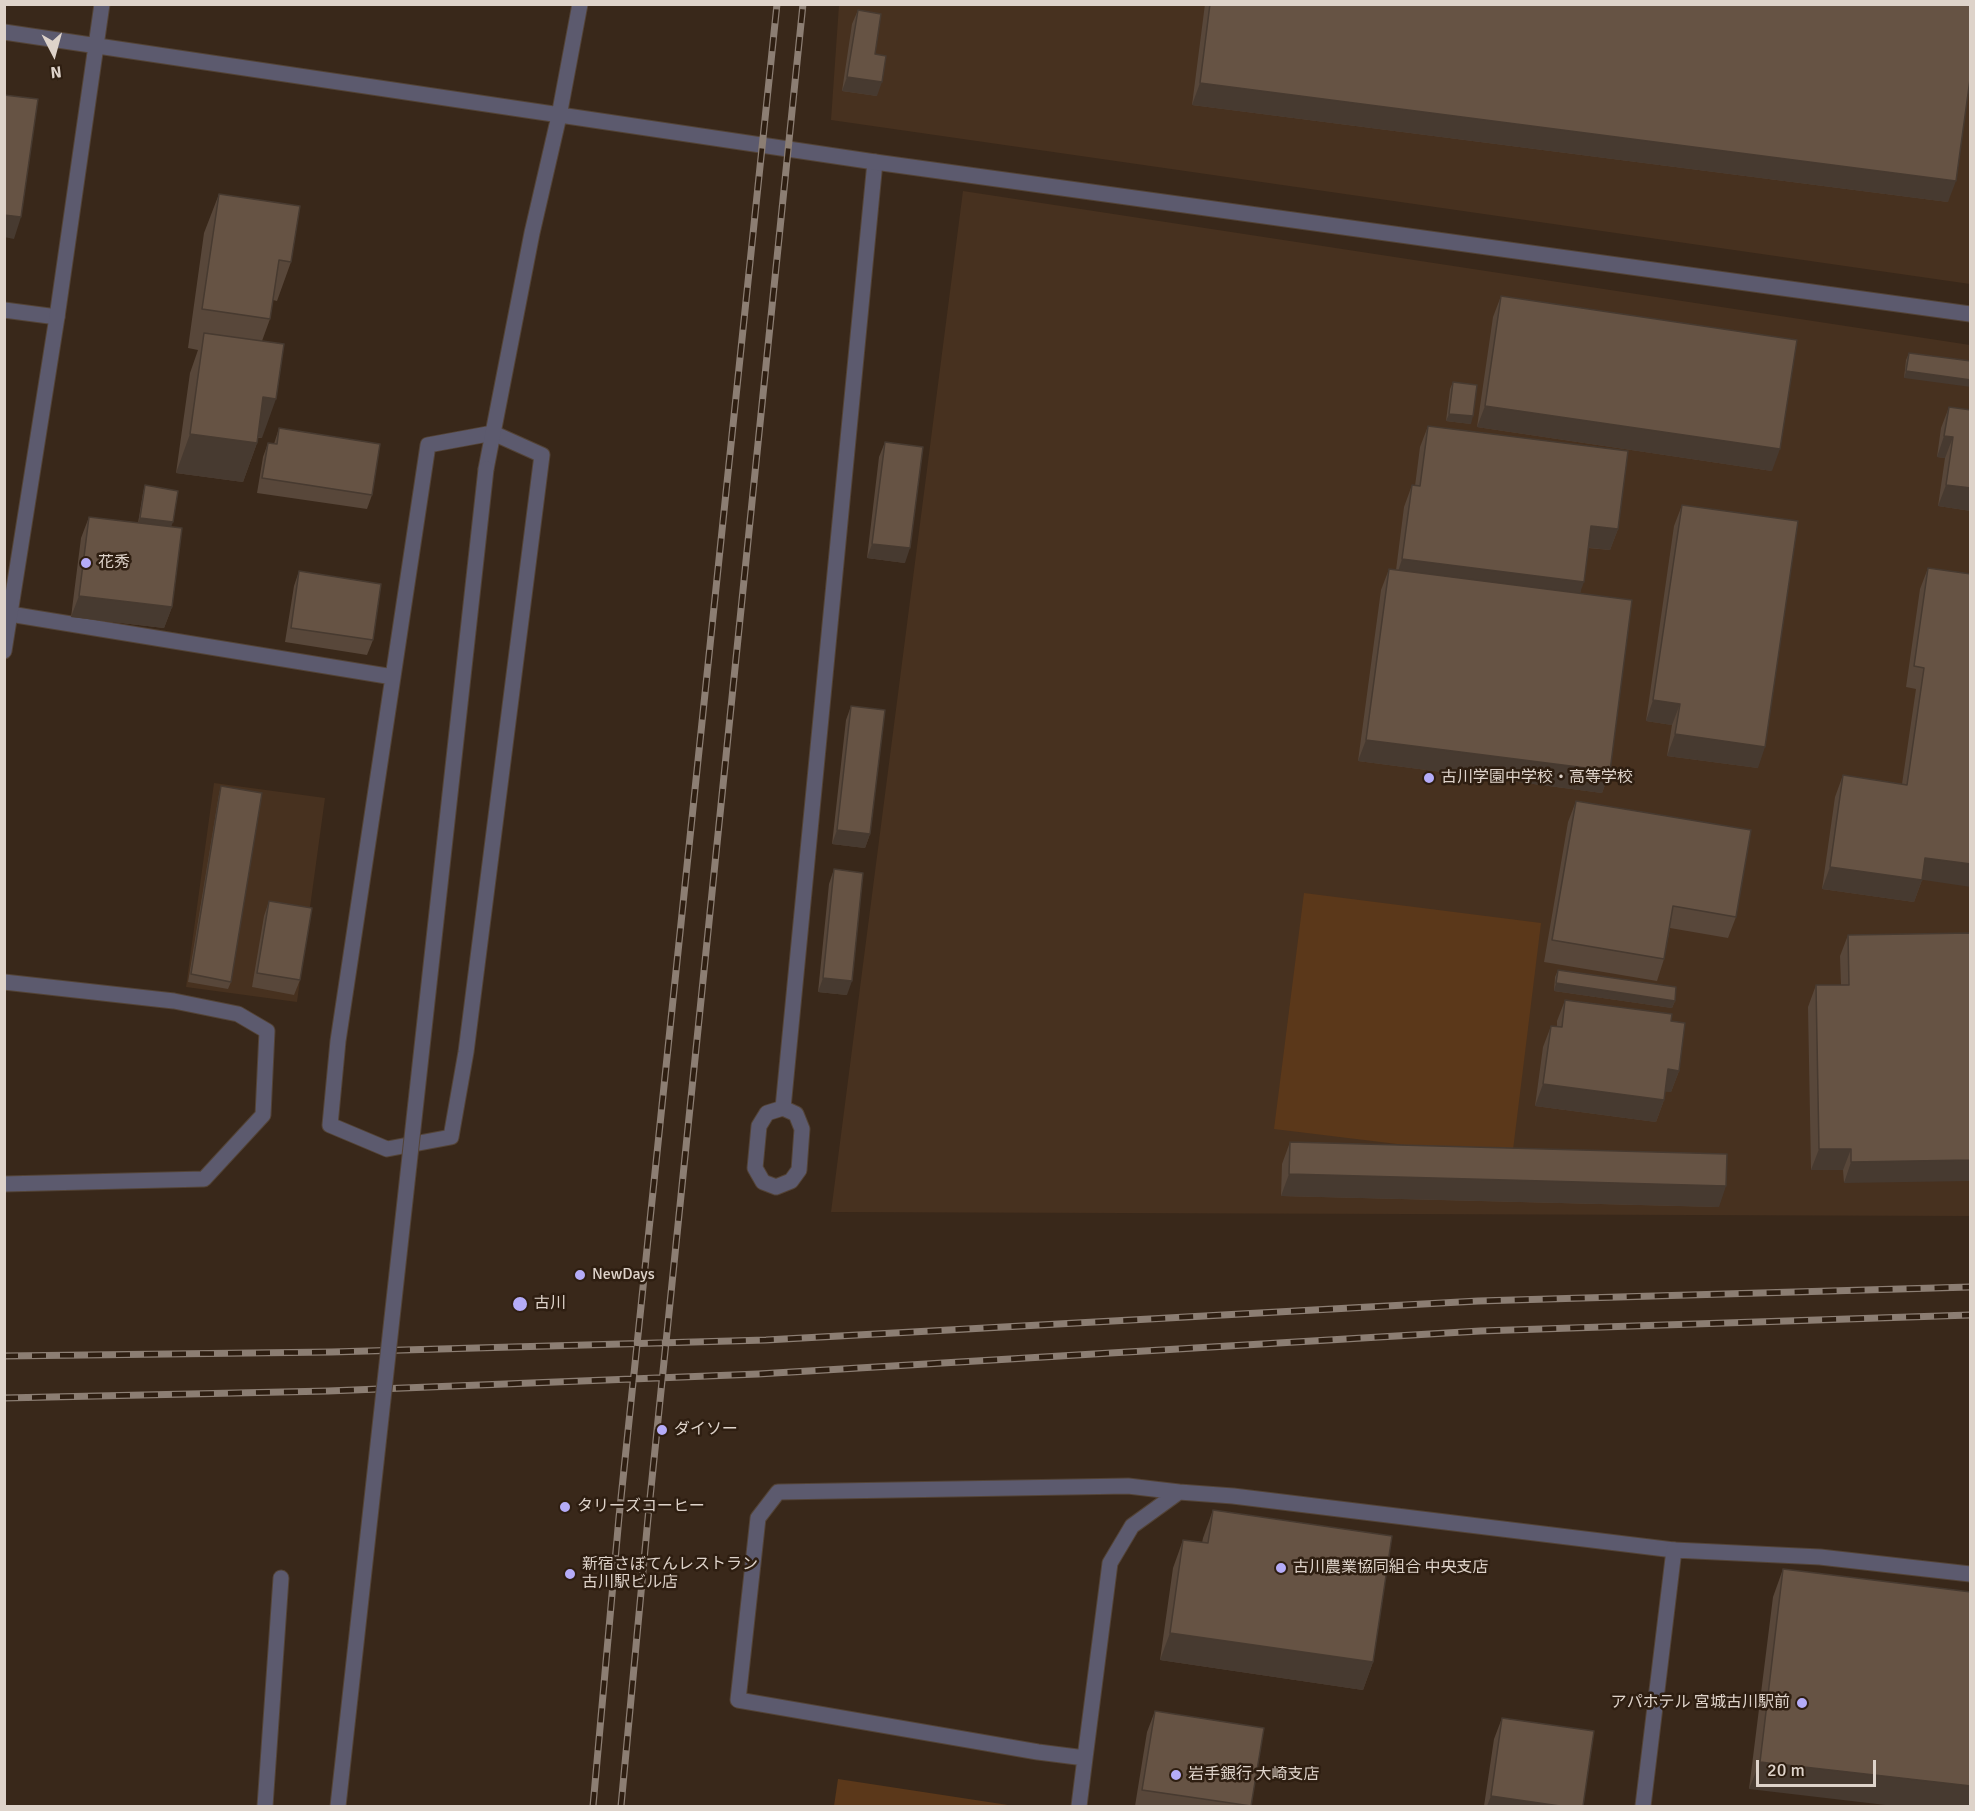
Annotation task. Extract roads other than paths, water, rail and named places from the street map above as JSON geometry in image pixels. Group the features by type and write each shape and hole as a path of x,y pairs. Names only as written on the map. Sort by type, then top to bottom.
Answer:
{"street":[{"path":"4,651 57,317 102,4"},
{"path":"338,1806 486,469 580,4"},
{"path":"4,32 875,162 1971,314"},
{"path":"783,1108 875,162"},
{"path":"4,310 57,317"},
{"path":"493,433 542,455 466,1052 451,1137 387,1149 330,1125 338,1041 428,445 493,433"},
{"path":"10,614 393,677"},
{"path":"4,982 174,1000 238,1014 267,1031 263,1115 204,1179 4,1184"},
{"path":"783,1108 796,1114 802,1129 799,1170 791,1181 776,1187 763,1182 755,1168 759,1126 767,1113 783,1108"},
{"path":"1084,1758 738,1700 758,1518 778,1492 1128,1486 1233,1496 1674,1551 1820,1557 1971,1574"},
{"path":"1079,1806 1110,1563 1132,1526 1179,1492"},
{"path":"1642,1806 1674,1551"},
{"path":"266,1806 281,1578"}],"railway":[{"path":"593,1806 619,1517 777,4"},
{"path":"621,1806 648,1518 803,4"},
{"path":"4,1356 331,1352 766,1340 1478,1301 1970,1287"},
{"path":"4,1398 328,1391 758,1374 1480,1331 1970,1315"}],"place":[{"name":"花秀","path":"86,563"},
{"name":"古川学園中学校・高等学校","path":"1429,778"},
{"name":"NewDays","path":"580,1275"},
{"name":"古川","path":"520,1304"},
{"name":"ダイソー","path":"662,1430"},
{"name":"タリーズコーヒー","path":"565,1507"},
{"name":"古川農業協同組合 中央支店","path":"1281,1568"},
{"name":"新宿さぼてんレストラン 古川駅ビル店","path":"570,1574"},
{"name":"アパホテル 宮城古川駅前","path":"1802,1703"},
{"name":"岩手銀行 大崎支店","path":"1176,1775"}]}
